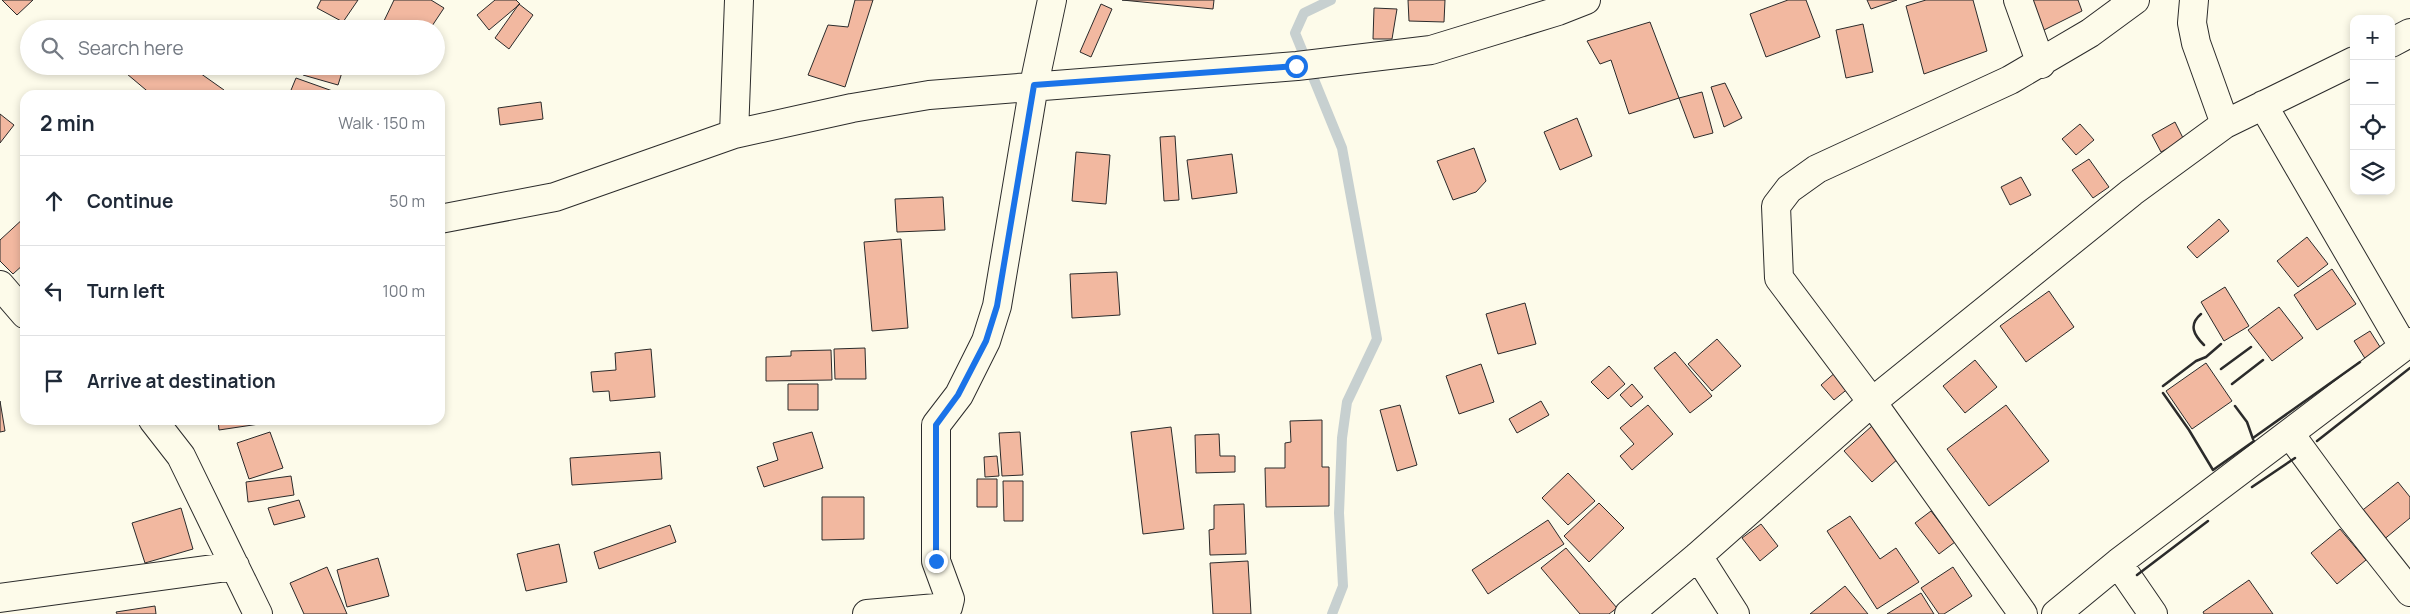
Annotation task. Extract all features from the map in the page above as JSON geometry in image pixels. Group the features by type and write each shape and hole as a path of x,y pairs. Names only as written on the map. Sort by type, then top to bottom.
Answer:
{"street":[{"path":"734,134 739,0"},
{"path":"867,614 958,606 936,561 936,425 958,395 986,341 997,306 1034,85 1052,0"},
{"path":"445,218 555,197 734,134 852,108 929,95 1034,85 1296,66 1431,50 1558,11 1586,0"},
{"path":"2018,0 2041,64"},
{"path":"2023,614 1872,402 1779,278 1776,206 1790,189 1817,168 2041,64 2090,33 2135,0"},
{"path":"2194,0 2192,24 2196,43 2225,124"},
{"path":"2395,40 2410,33"},
{"path":"1629,614 1698,556 1872,402 2132,192 2225,124 2350,63"},
{"path":"2056,614 2118,563 2407,344 2263,105"},
{"path":"0,285 20,308"},
{"path":"157,425 181,456 258,614"},
{"path":"2290,434 2350,516 2410,592"},
{"path":"1698,556 1735,614"},
{"path":"2118,563 2153,614"},
{"path":"0,598 235,566"}],"building":[{"path":"2,0 33,0 17,15"},
{"path":"321,0 358,0 344,20 339,20 317,8"},
{"path":"394,0 431,0 444,8 436,20 384,20"},
{"path":"495,0 516,0 520,4 489,30 477,15"},
{"path":"855,0 873,0 845,87 808,75 828,25 848,27"},
{"path":"1122,0 1214,0 1213,9"},
{"path":"1408,0 1445,0 1444,22 1409,21"},
{"path":"1788,0 1806,0 1820,37 1766,57 1750,14"},
{"path":"1867,0 1897,0 1871,9"},
{"path":"1926,0 1973,0 1987,51 1924,74 1906,6"},
{"path":"2026,0 2078,0 2082,11 2040,32"},
{"path":"519,4 533,15 509,49 495,38"},
{"path":"1101,4 1112,9 1091,57 1080,52"},
{"path":"1374,8 1397,9 1392,39 1373,39"},
{"path":"1650,22 1679,98 1629,114 1611,60 1600,64 1587,41"},
{"path":"1863,24 1873,72 1846,78 1836,30"},
{"path":"128,75 203,75 224,90 146,90"},
{"path":"303,75 341,75 338,85"},
{"path":"296,78 330,90 291,90"},
{"path":"1725,83 1742,118 1724,127 1711,87"},
{"path":"1702,92 1713,133 1694,138 1679,98"},
{"path":"541,102 543,119 500,125 498,108"},
{"path":"0,114 14,125 0,143"},
{"path":"1577,118 1592,156 1560,170 1544,132"},
{"path":"2175,122 2184,140 2161,152 2152,135"},
{"path":"2080,124 2094,140 2076,155 2062,139"},
{"path":"1175,136 1179,200 1164,201 1160,137"},
{"path":"1474,148 1486,181 1476,192 1453,200 1437,161"},
{"path":"1076,152 1110,155 1106,204 1072,201"},
{"path":"1232,154 1237,193 1192,199 1187,160"},
{"path":"2089,159 2109,187 2093,198 2072,170"},
{"path":"2021,177 2031,195 2010,205 2001,187"},
{"path":"943,197 945,230 897,232 895,199"},
{"path":"2219,219 2229,231 2197,258 2187,247"},
{"path":"20,222 20,268 13,274 0,261 0,240"},
{"path":"2307,237 2328,264 2298,287 2277,261"},
{"path":"901,239 908,328 872,331 864,242"},
{"path":"2332,269 2356,304 2317,330 2294,295"},
{"path":"1117,272 1120,315 1072,318 1070,274"},
{"path":"2225,287 2249,326 2224,341 2201,302"},
{"path":"2049,291 2074,327 2026,362 2000,326"},
{"path":"1525,303 1536,344 1498,354 1486,314"},
{"path":"2279,307 2303,338 2272,361 2248,330"},
{"path":"2370,331 2382,350 2366,360 2354,341"},
{"path":"1717,339 1741,366 1712,391 1688,364"},
{"path":"865,348 866,379 835,379 834,349"},
{"path":"651,349 655,397 610,401 609,391 593,392 591,372 616,370 615,353"},
{"path":"831,350 832,380 766,381 766,357 791,356 791,351"},
{"path":"1675,352 1712,396 1690,413 1654,368"},
{"path":"1975,360 1997,387 1965,413 1943,386"},
{"path":"2206,363 2232,401 2192,429 2166,391"},
{"path":"1481,364 1494,402 1459,414 1446,376"},
{"path":"1609,366 1625,384 1608,399 1591,382"},
{"path":"1837,371 1850,387 1834,400 1821,385"},
{"path":"788,384 818,384 818,410 788,410"},
{"path":"1632,384 1643,397 1631,407 1620,395"},
{"path":"0,401 5,431 0,432"},
{"path":"1541,401 1549,415 1517,433 1509,419"},
{"path":"1400,405 1417,465 1397,471 1380,410"},
{"path":"1648,405 1673,434 1632,470 1620,456 1634,444 1620,428"},
{"path":"2006,405 2049,461 1989,506 1947,449"},
{"path":"1322,420 1322,467 1329,467 1329,506 1266,507 1265,468 1285,468 1285,443 1291,442 1290,421"},
{"path":"218,425 253,425 219,430"},
{"path":"1872,426 1899,458 1872,482 1844,451"},
{"path":"1171,427 1184,529 1143,534 1131,432"},
{"path":"270,432 283,468 249,479 237,443"},
{"path":"812,432 823,468 764,487 757,467 778,460 773,443"},
{"path":"1020,432 1023,475 1002,476 999,433"},
{"path":"1219,434 1220,456 1235,456 1235,472 1196,473 1195,435"},
{"path":"660,452 662,479 572,485 570,458"},
{"path":"997,456 999,476 985,477 984,457"},
{"path":"1568,473 1595,501 1568,525 1542,498"},
{"path":"291,476 294,495 248,502 246,482"},
{"path":"977,479 997,479 997,507 977,507"},
{"path":"1003,481 1023,481 1023,521 1004,521"},
{"path":"2398,482 2410,497 2410,518 2382,541 2359,513"},
{"path":"822,497 864,497 864,539 822,540"},
{"path":"299,500 305,517 274,525 268,508"},
{"path":"1599,503 1624,528 1589,562 1564,536"},
{"path":"1244,504 1246,554 1210,555 1209,530 1214,529 1214,505"},
{"path":"181,508 193,549 145,563 132,523"},
{"path":"1931,511 1955,542 1939,554 1915,523"},
{"path":"1850,516 1880,559 1896,548 1919,582 1877,609 1827,531"},
{"path":"1548,520 1564,544 1488,594 1472,570"},
{"path":"1761,524 1778,546 1760,561 1742,538"},
{"path":"670,525 676,542 599,569 594,552"},
{"path":"2340,529 2366,560 2337,584 2311,553"},
{"path":"559,544 567,582 526,591 517,554"},
{"path":"1566,548 1617,608 1609,614 1580,614 1541,568"},
{"path":"378,558 389,596 347,607 337,570"},
{"path":"1248,561 1251,614 1213,614 1210,563"},
{"path":"327,567 347,614 304,614 290,583"},
{"path":"1953,567 1972,596 1944,614 1939,614 1921,588"},
{"path":"2249,580 2273,614 2204,614 2203,612"},
{"path":"1845,586 1868,614 1810,614"},
{"path":"1921,593 1934,614 1887,614"},
{"path":"155,606 156,614 117,614 116,612"}],"waterway":[{"path":"1331,0 1304,13 1295,33 1342,148 1377,339 1347,402 1342,438 1339,513 1343,586 1332,614"}],"wall":[{"path":"2201,314 2195,322 2194,330 2204,345"},
{"path":"2163,386 2196,361 2206,357 2221,344"},
{"path":"2221,369 2251,347"},
{"path":"2232,384 2263,360"},
{"path":"2253,438 2360,362"},
{"path":"2317,441 2410,368"},
{"path":"2163,393 2189,430 2213,470 2254,441"},
{"path":"2235,406 2247,422 2253,439"},
{"path":"2252,487 2295,458"},
{"path":"2137,575 2208,521"}],"route":[{"path":"936,561 936,425 958,395 986,341 997,306 1034,85 1296,66"}]}
